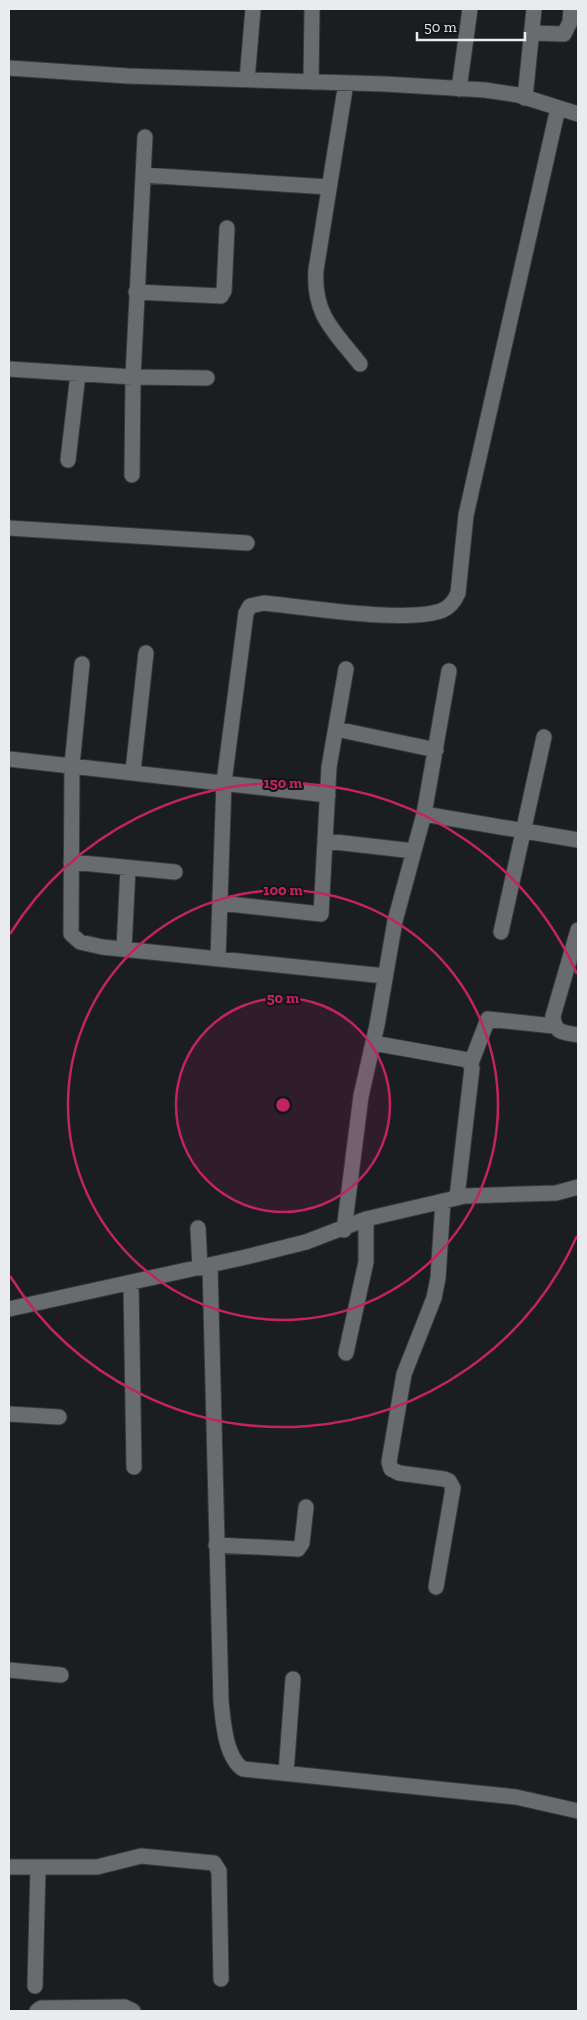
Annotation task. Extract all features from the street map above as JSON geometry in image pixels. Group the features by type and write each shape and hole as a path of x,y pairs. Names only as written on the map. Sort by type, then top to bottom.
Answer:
{"street":[{"path":"247,80 253,9"},
{"path":"311,82 312,9"},
{"path":"459,89 470,9"},
{"path":"525,98 534,9"},
{"path":"532,33 564,34 570,22 571,9"},
{"path":"9,68 128,76 346,83 485,90 525,98 578,114"},
{"path":"346,83 315,291 320,309 327,321 360,364"},
{"path":"218,958 224,782 240,646 246,612 250,606 264,603 389,615 422,614 444,610 455,601 458,593 466,515 558,108"},
{"path":"132,475 136,292 145,137"},
{"path":"143,175 329,187"},
{"path":"136,292 222,296 224,291 227,228"},
{"path":"9,370 133,377 207,378"},
{"path":"68,460 78,374"},
{"path":"9,528 247,543"},
{"path":"133,771 146,652"},
{"path":"82,664 72,765 71,934 80,942 124,949 385,976"},
{"path":"220,903 321,914 329,767 346,669"},
{"path":"344,1230 361,1096 373,1043 395,921 424,814 448,671"},
{"path":"336,729 436,750"},
{"path":"501,932 544,737"},
{"path":"9,759 133,771 328,795"},
{"path":"424,814 578,840"},
{"path":"326,841 414,851"},
{"path":"71,862 175,872"},
{"path":"124,949 128,868"},
{"path":"554,1026 553,1016 578,930"},
{"path":"436,1587 453,1488 449,1481 444,1478 399,1473 391,1468 389,1462 404,1374 434,1298 471,1063 488,1019 554,1026 558,1030 578,1035"},
{"path":"373,1043 468,1060 471,1063"},
{"path":"9,1309 131,1284 306,1242 344,1230 366,1219 450,1199 489,1194 556,1193 578,1187"},
{"path":"346,1353 366,1262 366,1219"},
{"path":"198,1228 205,1267 221,1701 228,1744 234,1760 243,1769 516,1797 578,1811"},
{"path":"131,1284 134,1467"},
{"path":"9,1414 59,1417"},
{"path":"216,1545 298,1549 302,1543 306,1507"},
{"path":"9,1670 61,1675"},
{"path":"286,1773 293,1679"},
{"path":"9,1867 97,1867 141,1856 214,1863 219,1871 221,1979"},
{"path":"36,1986 38,1868"},
{"path":"37,2011 41,2008 125,2008 133,2011"}]}
